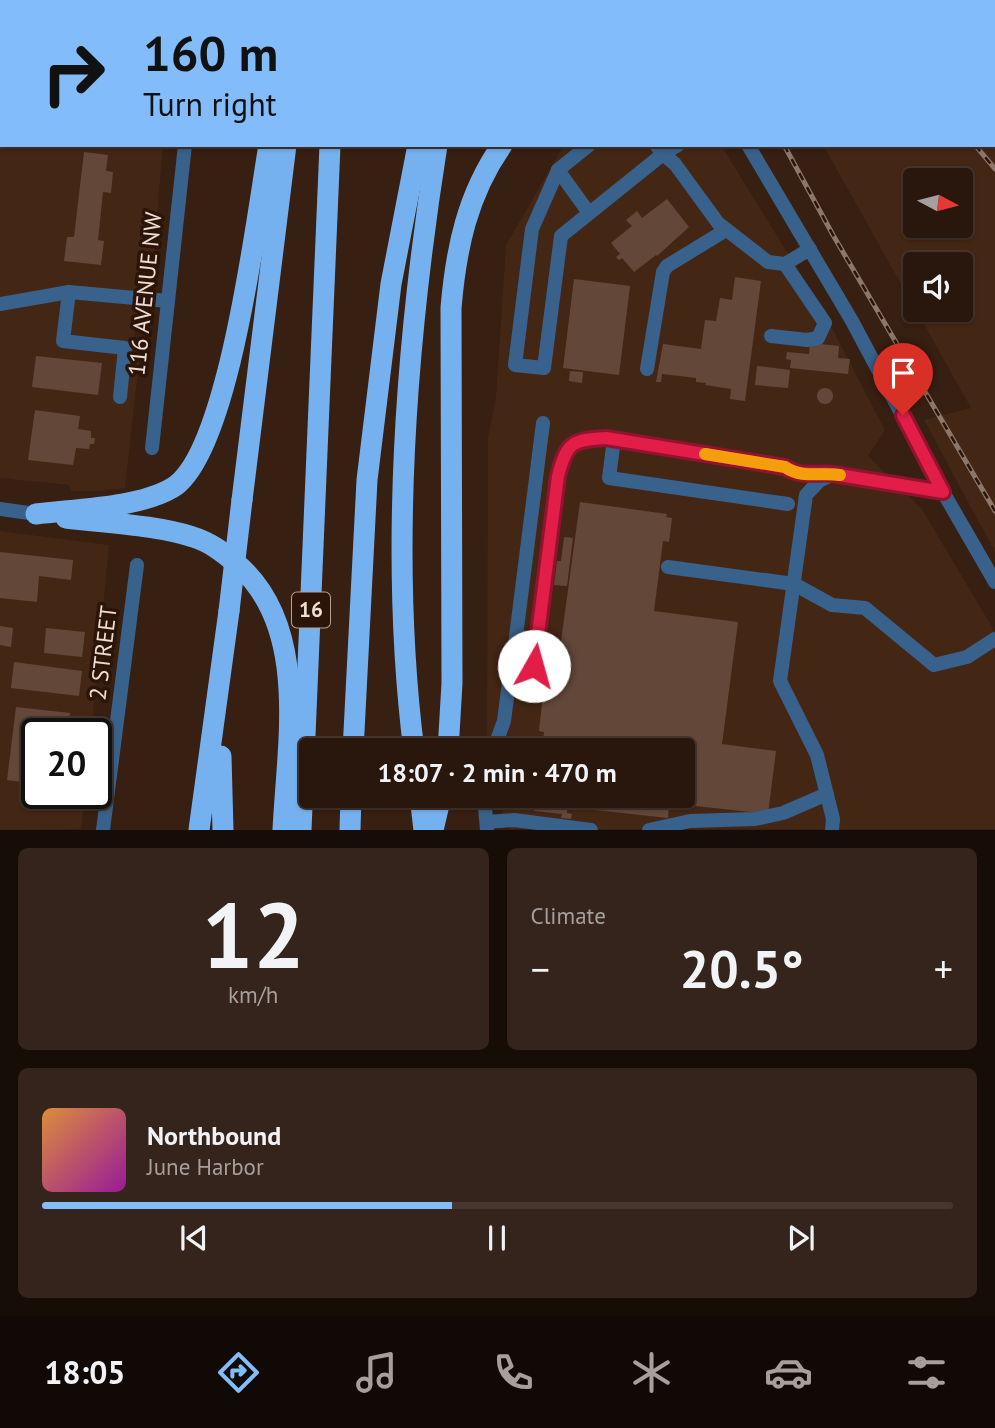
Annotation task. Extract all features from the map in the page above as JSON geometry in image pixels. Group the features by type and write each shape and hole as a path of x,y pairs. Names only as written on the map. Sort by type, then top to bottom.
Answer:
{"highway":[{"path":"36,514 136,502 158,495 173,488 185,477 197,459 214,419 231,357 269,147"},
{"path":"199,830 221,677 286,147"},
{"name":"16","path":"301,830 330,147"},
{"name":"16","path":"354,738 367,480 391,284 418,147"},
{"path":"413,738 403,640 404,481 417,302 437,147"},
{"path":"449,738 452,683 451,308 454,268 461,233 474,193 488,164 501,147"},
{"path":"36,514 174,532 193,537 226,554 244,570 266,599 277,625 287,669 290,695 284,830"},
{"path":"221,677 220,780 223,830"},
{"path":"350,830 351,808"},
{"path":"433,830 438,808"}],"street":[{"name":"116 AVENUE NW","path":"152,448 184,147"},
{"path":"587,147 558,170 533,229 515,365 544,368 561,236 659,150 675,164 718,223 768,262 785,264 810,249"},
{"path":"749,147 852,321 943,492 995,582"},
{"path":"558,170 589,213"},
{"path":"648,369 663,272 667,265 726,230"},
{"path":"771,336 807,340 818,338 825,323 785,264"},
{"path":"0,303 69,292 168,301"},
{"path":"69,292 63,341 125,348 120,397"},
{"path":"543,423 514,652 535,660 558,476 564,453 580,439 614,439 785,467 801,465 821,468 829,473 943,492"},
{"path":"614,439 609,478 788,504"},
{"path":"829,473 806,495 780,681 817,755 833,819 832,830"},
{"path":"537,474 558,476"},
{"path":"0,509 36,514"},
{"name":"2 STREET","path":"103,830 137,565"},
{"path":"668,567 794,584 832,605 865,608 934,665 967,657 995,639"},
{"path":"520,601 542,604"},
{"path":"498,738 504,721 509,683"},
{"path":"649,830 690,821 755,819 783,813 827,794"},
{"path":"486,808 487,826 514,820 591,830"}],"shaded area":[{"path":"0,147 163,147 152,275 142,275 134,340 141,342 125,488 71,491 69,485 0,478"},
{"path":"563,147 722,147 821,307 885,430 868,456 922,509 995,632 995,829 509,829 501,808 695,808 695,738 487,738 488,438 496,397 506,245"},
{"path":"824,147 995,147 995,552 924,420 971,408 923,322 973,322 973,252 903,252 903,288"},
{"path":"0,531 109,545 92,718 21,718 21,809 83,809 81,829 0,830"}],"building":[{"path":"84,152 108,155 106,171 113,172 111,193 103,192 98,240 104,241 101,265 64,261 67,237 74,237"},
{"path":"667,199 689,227 657,256 634,272 622,258 619,260 616,257 620,254 611,243 632,226 626,220 637,211 642,218"},
{"path":"735,277 761,281 745,401 730,399 731,389 705,385 706,383 696,382 696,378 662,374 661,382 656,382 663,344 701,349 705,320 716,321 720,298 732,300"},
{"path":"574,279 630,286 619,375 563,368"},
{"path":"810,343 839,346 838,358 850,359 848,374 790,368 791,360 786,359 787,352 809,354"},
{"path":"36,356 102,363 98,395 32,387"},
{"path":"757,366 790,370 788,388 755,385"},
{"path":"570,371 583,372 582,383 569,381"},
{"path":"822,388 828,388 833,396 831,402 822,404 817,399 817,393"},
{"path":"35,410 80,416 78,429 91,431 91,438 95,438 94,444 90,444 89,449 76,448 73,465 28,460"},
{"path":"580,502 667,514 666,517 672,518 669,542 663,541 654,611 738,622 722,744 776,751 768,814 695,806 695,738 543,738 544,732 539,731 545,676 556,678"},
{"path":"564,537 573,538 567,586 554,585"},
{"path":"0,552 73,560 71,580 39,576 37,602 0,598"},
{"path":"0,626 13,628 11,647 0,645"},
{"path":"46,628 85,632 82,657 44,653"},
{"path":"14,662 82,671 79,696 11,688"},
{"path":"16,707 70,713 69,718 21,718 21,782 7,780"},
{"path":"534,808 567,808 567,813 572,814 571,819 561,818 562,814 534,811"},
{"path":"576,808 669,808 668,818"}],"railway":[{"path":"785,147 833,235 995,511"},
{"path":"977,147 995,169"}],"slow traffic":[{"path":"705,454 785,467 792,472 820,476 826,473 840,475"}],"route":[{"path":"534,666 558,476 564,453 580,439 606,438 785,467 792,472 820,476 826,473 943,492 903,415"}]}
